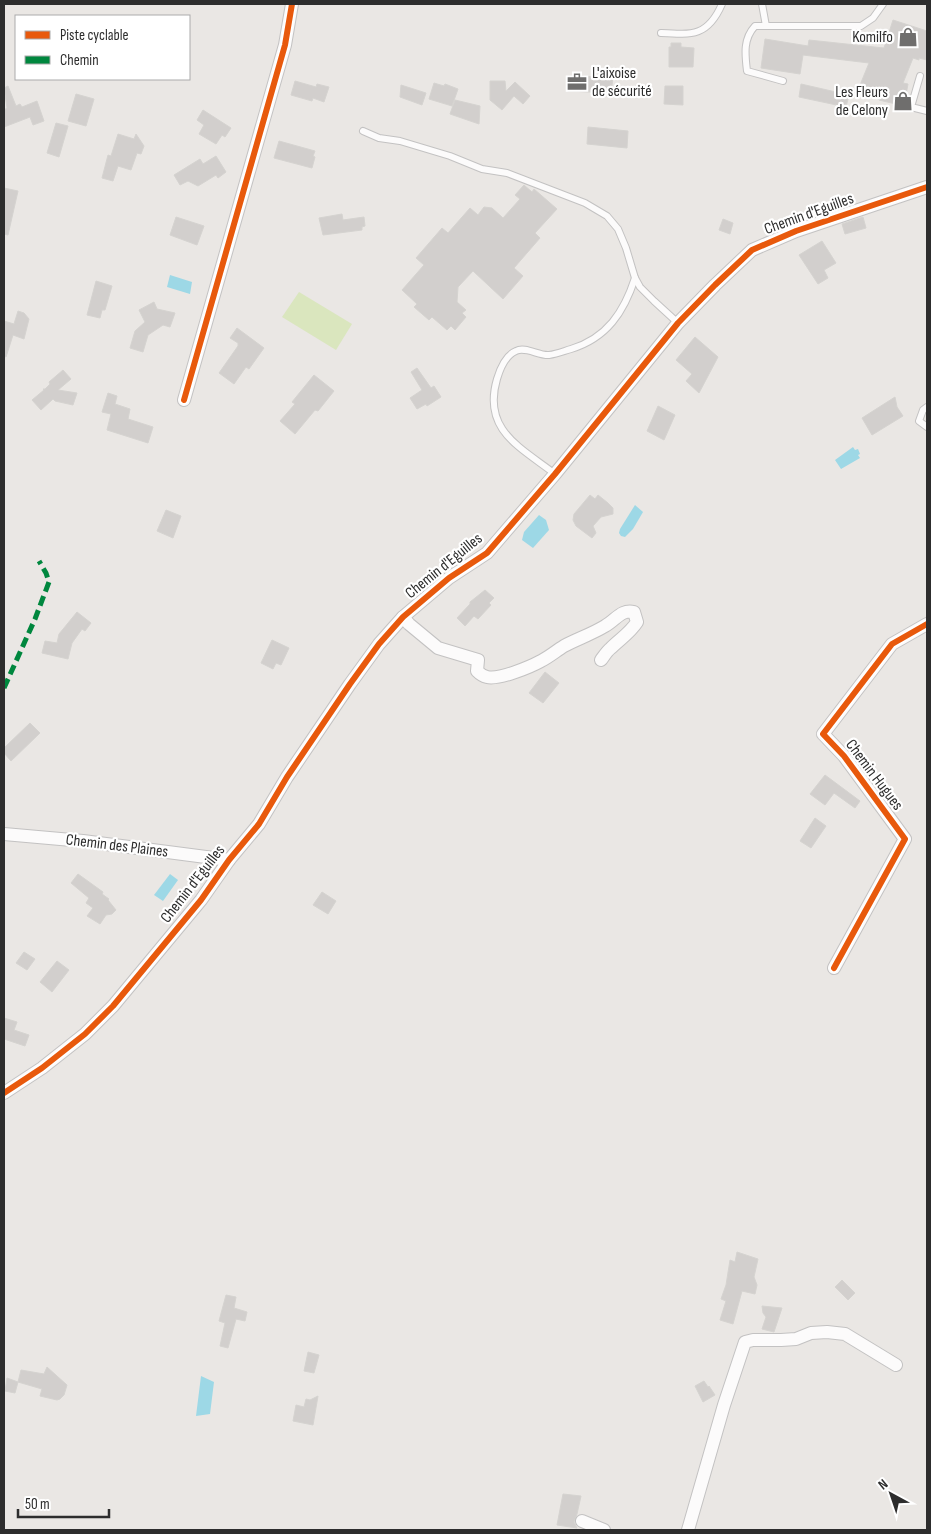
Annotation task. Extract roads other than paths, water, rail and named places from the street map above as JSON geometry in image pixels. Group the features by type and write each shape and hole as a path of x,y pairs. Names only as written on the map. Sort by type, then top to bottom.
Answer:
{"street":[{"path":"184,400 285,45 292,4"},
{"name":"Chemin d'Eguilles","path":"4,1093 85,1034 113,1006 201,900 229,860 259,824 287,777 379,644 403,617 449,578 487,553 555,474 678,323 715,285 752,250 796,231 927,187"},
{"path":"403,617 438,648 478,660 477,672 489,678 540,662 564,646 588,636 612,622 621,613 628,610 634,612 637,622 634,627 601,660"},
{"name":"Chemin Hugues","path":"834,968 905,839 844,756 824,734 892,644 927,624"},
{"name":"Chemin des Plaines","path":"4,834 83,841 229,860"},
{"path":"688,1530 724,1405 745,1342 753,1340 796,1339 810,1334 827,1332 845,1334 896,1365"},
{"path":"582,1521 604,1530"}],"lane":[{"path":"662,33 689,35 700,31 709,24 722,4"},
{"path":"762,4 766,26"},
{"path":"783,81 746,71 747,34 755,26 861,26 873,18 883,4"},
{"path":"920,76 911,107 927,111"},
{"path":"363,131 379,138 400,141 450,156 482,169 507,173 585,203 607,216 618,229 635,278 648,295 678,323"},
{"path":"555,474 511,439 498,425 494,414 493,398 499,372 503,363 514,351 521,349 548,355 554,354 576,348 604,332 618,316 635,278"},
{"path":"927,407 923,410 919,421 927,427"}],"water":[{"path":"170,275 192,282 190,294 167,287"},
{"path":"853,447 855,450 858,449 860,458 841,469 835,460"},
{"path":"635,505 643,512 633,529 625,537 621,536 619,533 620,529"},
{"path":"539,515 546,520 549,530 533,548 522,540 524,532"},
{"path":"170,874 178,880 163,901 154,895"},
{"path":"201,1376 214,1382 210,1414 196,1416"}],"place":[{"name":"Komilfo","path":"908,37"},
{"name":"L'aixoise de sécurité","path":"577,82"},
{"name":"Les Fleurs de Celony","path":"903,101"}]}
